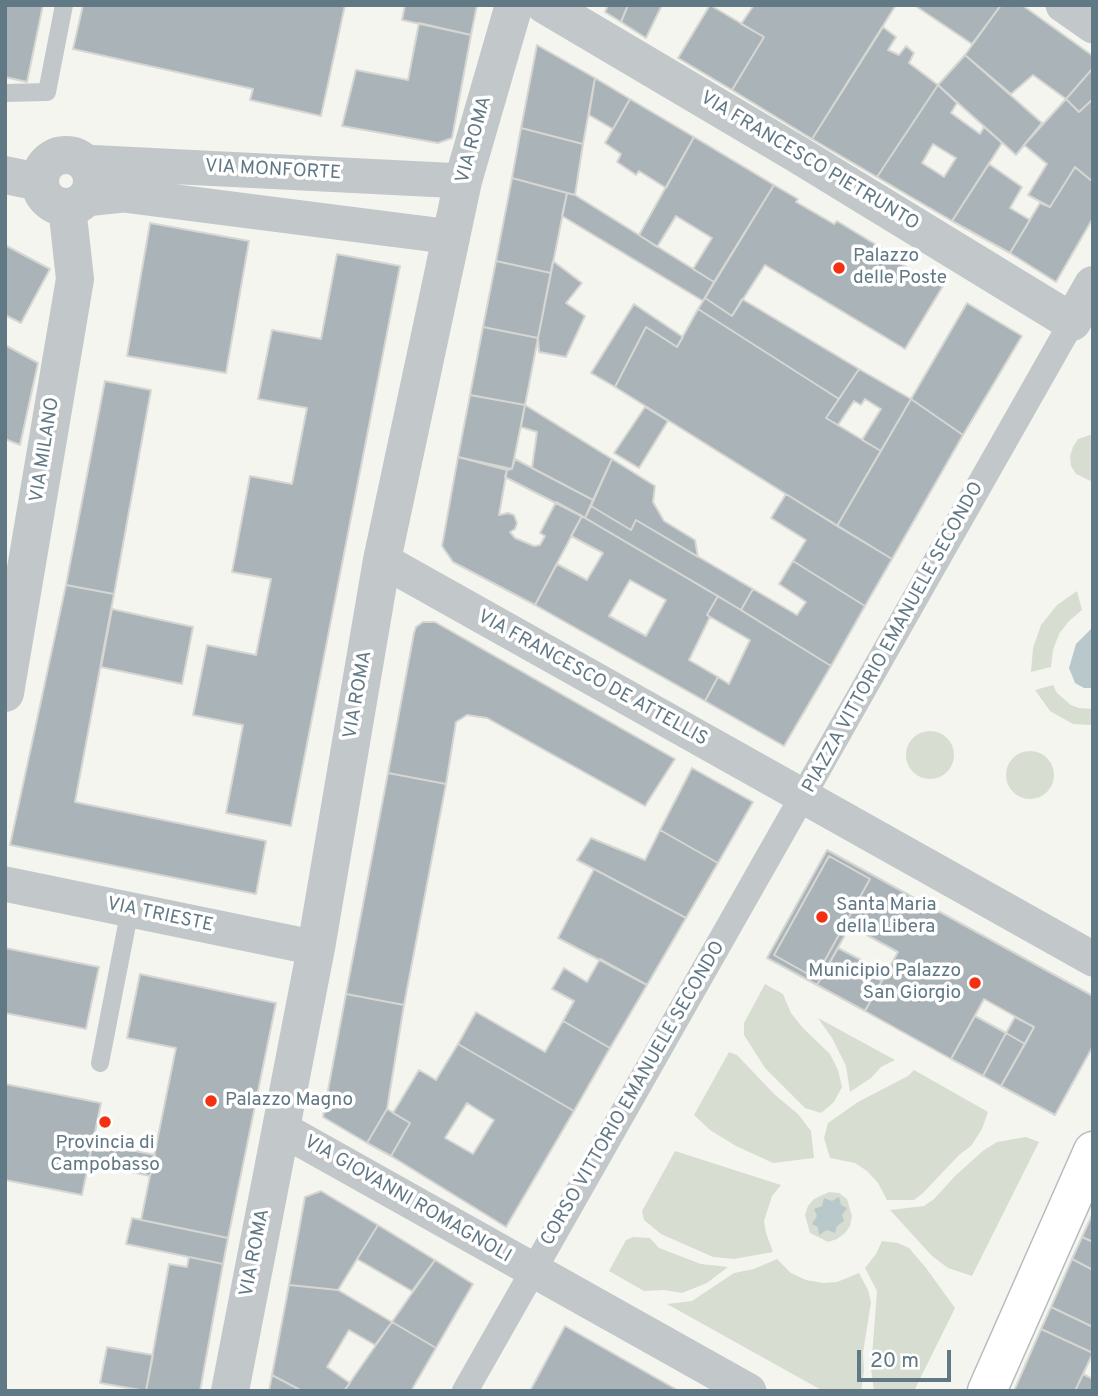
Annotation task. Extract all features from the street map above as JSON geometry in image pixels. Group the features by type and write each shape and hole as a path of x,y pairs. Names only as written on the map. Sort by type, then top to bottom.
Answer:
{"main road":[{"path":"987,1391 1093,1151"}],"street":[{"name":"VIA ROMA","path":"230,1391 316,948 382,561 463,181 514,5"},
{"name":"VIA FRANCESCO PIETRUNTO","path":"545,5 809,161 1082,328"},
{"path":"1063,5 1093,26"},
{"name":"VIA MONFORTE","path":"56,185 463,181"},
{"name":"VIA MONFORTE","path":"56,185 452,237"},
{"name":"VIA MILANO","path":"5,693 9,655 75,279 56,185"},
{"path":"1082,328 1093,285"},
{"name":"PIAZZA VITTORIO EMANUELE SECONDO","path":"1082,328 802,798 1093,960"},
{"name":"VIA FRANCESCO DE ATTELLIS","path":"382,561 802,798"},
{"name":"CORSO VITTORIO EMANUELE SECONDO","path":"465,1391 802,798"},
{"name":"VIA TRIESTE","path":"5,884 316,948"},
{"name":"VIA GIOVANNI ROMAGNOLI","path":"280,1128 749,1391"}],"lane":[{"path":"5,93 47,92 64,5"},
{"path":"100,1063 130,909"}],"shaded area":[{"path":"1093,434 1093,482 1076,474 1071,466 1070,456 1078,439"},
{"path":"1077,591 1082,610 1059,634 1051,667 1031,672 1033,648 1041,625 1057,605"},
{"path":"1093,627 1093,688 1084,688 1075,683 1069,668 1076,644"},
{"path":"1053,685 1057,693 1071,705 1093,709 1093,725 1073,724 1050,711 1035,690"},
{"path":"930,731 947,738 954,755 947,772 930,779 913,772 906,755 913,738"},
{"path":"1030,751 1047,758 1054,775 1047,792 1030,799 1013,792 1006,775 1013,758"},
{"path":"765,984 783,994 791,1013 830,1054 838,1070 842,1087 834,1102 821,1113 805,1108 765,1068 744,1035 744,1023"},
{"path":"818,1018 895,1060 881,1067 871,1078 850,1092 846,1066"},
{"path":"729,1052 737,1055 774,1094 798,1114 811,1131 814,1158 773,1163 736,1146 710,1130 694,1115"},
{"path":"914,1070 988,1112 982,1129 971,1146 923,1193 914,1200 887,1200 878,1183 867,1171 855,1163 830,1158 824,1138 828,1123 858,1102 908,1076"},
{"path":"1026,1137 1039,1142 972,1276 948,1268 932,1256 890,1210 924,1206 984,1150 997,1142"},
{"path":"675,1151 781,1185 772,1196 764,1221 773,1252 734,1259 713,1257 661,1234 644,1220 642,1211"},
{"path":"829,1192 839,1193 847,1199 852,1216 845,1233 828,1242 810,1233 805,1215 814,1199"},
{"path":"839,1197 841,1205 847,1208 842,1215 844,1221 837,1226 835,1233 827,1230 819,1235 818,1227 812,1224 817,1216 814,1209 822,1206 824,1198 832,1201"},
{"path":"633,1237 650,1238 659,1248 701,1264 728,1267 707,1283 682,1293 644,1291 609,1271 626,1240"},
{"path":"882,1241 909,1248 955,1308 914,1391 874,1391 871,1369 877,1291 865,1268"},
{"path":"777,1259 791,1273 806,1280 823,1283 837,1282 859,1273 871,1302 863,1353 861,1391 823,1391 667,1304 692,1301 734,1273 754,1269"}],"building":[{"path":"5,5 43,5 27,82 5,77"},
{"path":"83,5 345,5 321,116 250,100 253,89 73,49"},
{"path":"405,5 477,5 471,35 402,20"},
{"path":"608,5 628,5 621,22 605,12"},
{"path":"628,5 662,5 646,38 621,22"},
{"path":"710,5 764,37 732,90 678,58"},
{"path":"754,5 896,5 812,139 732,90 764,37 741,24"},
{"path":"914,5 1001,5 972,44"},
{"path":"1001,5 1022,5 1093,56 1093,68 1066,99 1033,75 1011,94 965,55"},
{"path":"419,23 471,35 452,138 438,143 342,126 356,70 408,80"},
{"path":"883,27 896,37 888,50 899,55 906,46 914,53 909,63 938,85 877,177 812,139"},
{"path":"537,45 595,78 583,144 521,128"},
{"path":"965,55 1042,123 1016,155 938,85"},
{"path":"1093,68 1093,99 1079,112 1066,99"},
{"path":"595,78 630,99 613,129 589,115"},
{"path":"938,85 957,103 951,113 980,134 984,127 1002,143 952,221 877,177","holes":["933,144 956,158 944,177 922,163"]},
{"path":"630,99 694,137 666,188 639,171 636,175 617,162 621,154 605,143"},
{"path":"1066,99 1079,112 1093,99 1093,182 1075,167 1050,207 1028,195 1047,164 1024,145"},
{"path":"521,128 583,144 575,195 512,178"},
{"path":"694,137 774,185 714,282 693,269 712,238 676,216 657,247 639,235"},
{"path":"989,164 1022,187 1010,208 1030,220 1010,253 952,221"},
{"path":"1075,167 1093,182 1093,218 1056,282 1010,253 1040,203 1050,207"},
{"path":"512,178 567,193 551,273 496,261"},
{"name":"Palazzo delle Poste","path":"774,185 798,199 796,202 834,224 837,221 883,249 882,252 943,286 905,349 765,265 732,316 705,298"},
{"path":"567,193 575,195 714,282 703,301 562,216"},
{"path":"150,223 249,241 226,373 127,356"},
{"path":"5,245 50,269 21,323 5,315"},
{"path":"337,254 400,266 291,826 226,813 243,725 193,715 207,645 256,655 271,579 232,572 250,476 292,484 307,408 258,399 272,330 321,339"},
{"path":"496,261 551,273 538,338 483,327"},
{"path":"553,261 582,283 566,303 585,316 566,357 539,352 538,338"},
{"path":"705,298 732,316 742,299 859,369 839,399 698,309"},
{"path":"967,303 1022,336 963,435 911,399"},
{"path":"634,304 683,337 677,347 646,327 615,387 591,373"},
{"path":"698,309 839,399 826,418 881,451 837,526 615,387 646,327 677,347"},
{"path":"483,327 538,338 525,405 470,395"},
{"path":"5,345 38,363 20,445 5,439"},
{"path":"859,369 911,399 881,451 862,440 881,409 865,399 861,405 854,401 838,425 826,418"},
{"path":"105,381 151,390 114,594 66,585"},
{"path":"470,395 525,405 512,469 458,457"},
{"path":"911,399 963,435 892,559 837,526"},
{"path":"525,405 612,459 593,500 532,468 537,432 521,427"},
{"path":"645,407 668,421 639,468 614,453"},
{"path":"458,457 507,470 499,515 514,515 517,523 515,529 510,532 515,538 534,546 540,545 545,536 540,533 556,502 582,516 535,605 453,562 442,546"},
{"path":"515,459 593,500 585,518 505,477 507,470 512,469"},
{"path":"612,459 655,486 653,502 664,521 695,540 698,557 636,520 631,530 591,506"},
{"path":"786,494 892,559 865,606 793,561 806,540 771,518"},
{"path":"591,506 631,530 636,520 753,589 741,610 585,518"},
{"path":"582,516 718,596 707,615 710,617 689,660 718,677 705,701 535,605 557,564 587,580 603,553 571,536","holes":["630,580 666,600 646,636 609,616"]},
{"path":"793,561 865,606 831,666 741,610 753,589 797,615 806,602 779,584"},
{"path":"66,585 114,594 75,802 266,841 256,894 10,845"},
{"path":"718,596 831,666 784,746 705,701 718,677 729,684 750,640 707,615"},
{"path":"112,609 193,627 182,684 101,667"},
{"path":"423,622 435,622 675,759 645,806 487,718 467,715 456,722 446,784 388,773 414,633 416,627"},
{"path":"692,768 753,802 718,863 660,830"},
{"path":"388,773 446,784 404,1005 346,994"},
{"path":"660,830 718,863 686,918 577,860 591,838 645,860"},
{"name":"Municipio Palazzo San Giorgio","path":"827,850 1093,996 1093,1046 1055,1115 1001,1086 1034,1027 984,999 951,1059 865,1011 898,952 850,926 817,985 767,958","holes":["829,856 870,879 815,978 774,955"]},
{"name":"Santa Maria della Libera","path":"829,856 870,879 815,978 774,955"},
{"path":"594,869 686,918 647,985 558,938"},
{"path":"5,948 99,967 86,1029 5,1013"},
{"path":"838,948 863,961 860,968 882,981 865,1011 817,985"},
{"path":"600,959 647,985 610,1048 563,1021 574,1001 552,989 564,968 587,982"},
{"name":"Palazzo Magno","path":"140,974 276,1003 228,1238 141,1220 176,1048 127,1038"},
{"path":"346,994 404,1005 387,1109 367,1143 323,1117"},
{"path":"476,1012 545,1052 563,1021 610,1048 574,1111 458,1044"},
{"path":"975,1016 1006,1033 983,1076 951,1059"},
{"path":"1015,1017 1034,1027 1025,1044 1006,1033"},
{"path":"1006,1033 1025,1044 1001,1086 983,1076"},
{"path":"458,1044 574,1111 506,1227 391,1156 410,1123 393,1113 419,1070 436,1080","holes":["467,1103 494,1120 473,1154 445,1138"]},
{"path":"5,1084 101,1103 82,1195 5,1180"},
{"path":"387,1109 410,1123 391,1156 367,1143"},
{"path":"92,1142 155,1155 150,1176 88,1163"},
{"path":"321,1191 378,1225 338,1290 289,1285 305,1197"},
{"path":"1093,1213 1093,1242 1082,1237"},
{"path":"132,1218 228,1238 223,1264 126,1244"},
{"path":"378,1225 435,1260 412,1291 357,1259"},
{"path":"1082,1237 1093,1242 1093,1270 1072,1259"},
{"path":"189,1257 223,1264 200,1391 146,1391 169,1264 187,1267"},
{"path":"1072,1259 1093,1270 1093,1327 1051,1307"},
{"path":"435,1260 473,1284 436,1348 392,1322"},
{"path":"289,1285 338,1290 392,1322 375,1345 349,1330 327,1367 350,1383 344,1391 302,1391 272,1375"},
{"path":"1051,1307 1093,1327 1093,1353 1041,1329"},
{"path":"392,1322 436,1348 411,1391 344,1391"},
{"path":"565,1326 679,1391 530,1391"},
{"path":"1041,1329 1093,1353 1075,1391 1014,1391"},
{"path":"107,1347 153,1355 146,1391 100,1383"},
{"path":"1083,1374 1093,1379 1093,1391 1075,1391"},
{"path":"272,1375 302,1391 269,1391"}],"place":[{"name":"Palazzo delle Poste","path":"839,268"},
{"name":"Santa Maria della Libera","path":"822,917"},
{"name":"Municipio Palazzo San Giorgio","path":"975,983"},
{"name":"Palazzo Magno","path":"211,1101"},
{"name":"Provincia di Campobasso","path":"105,1122"}]}
